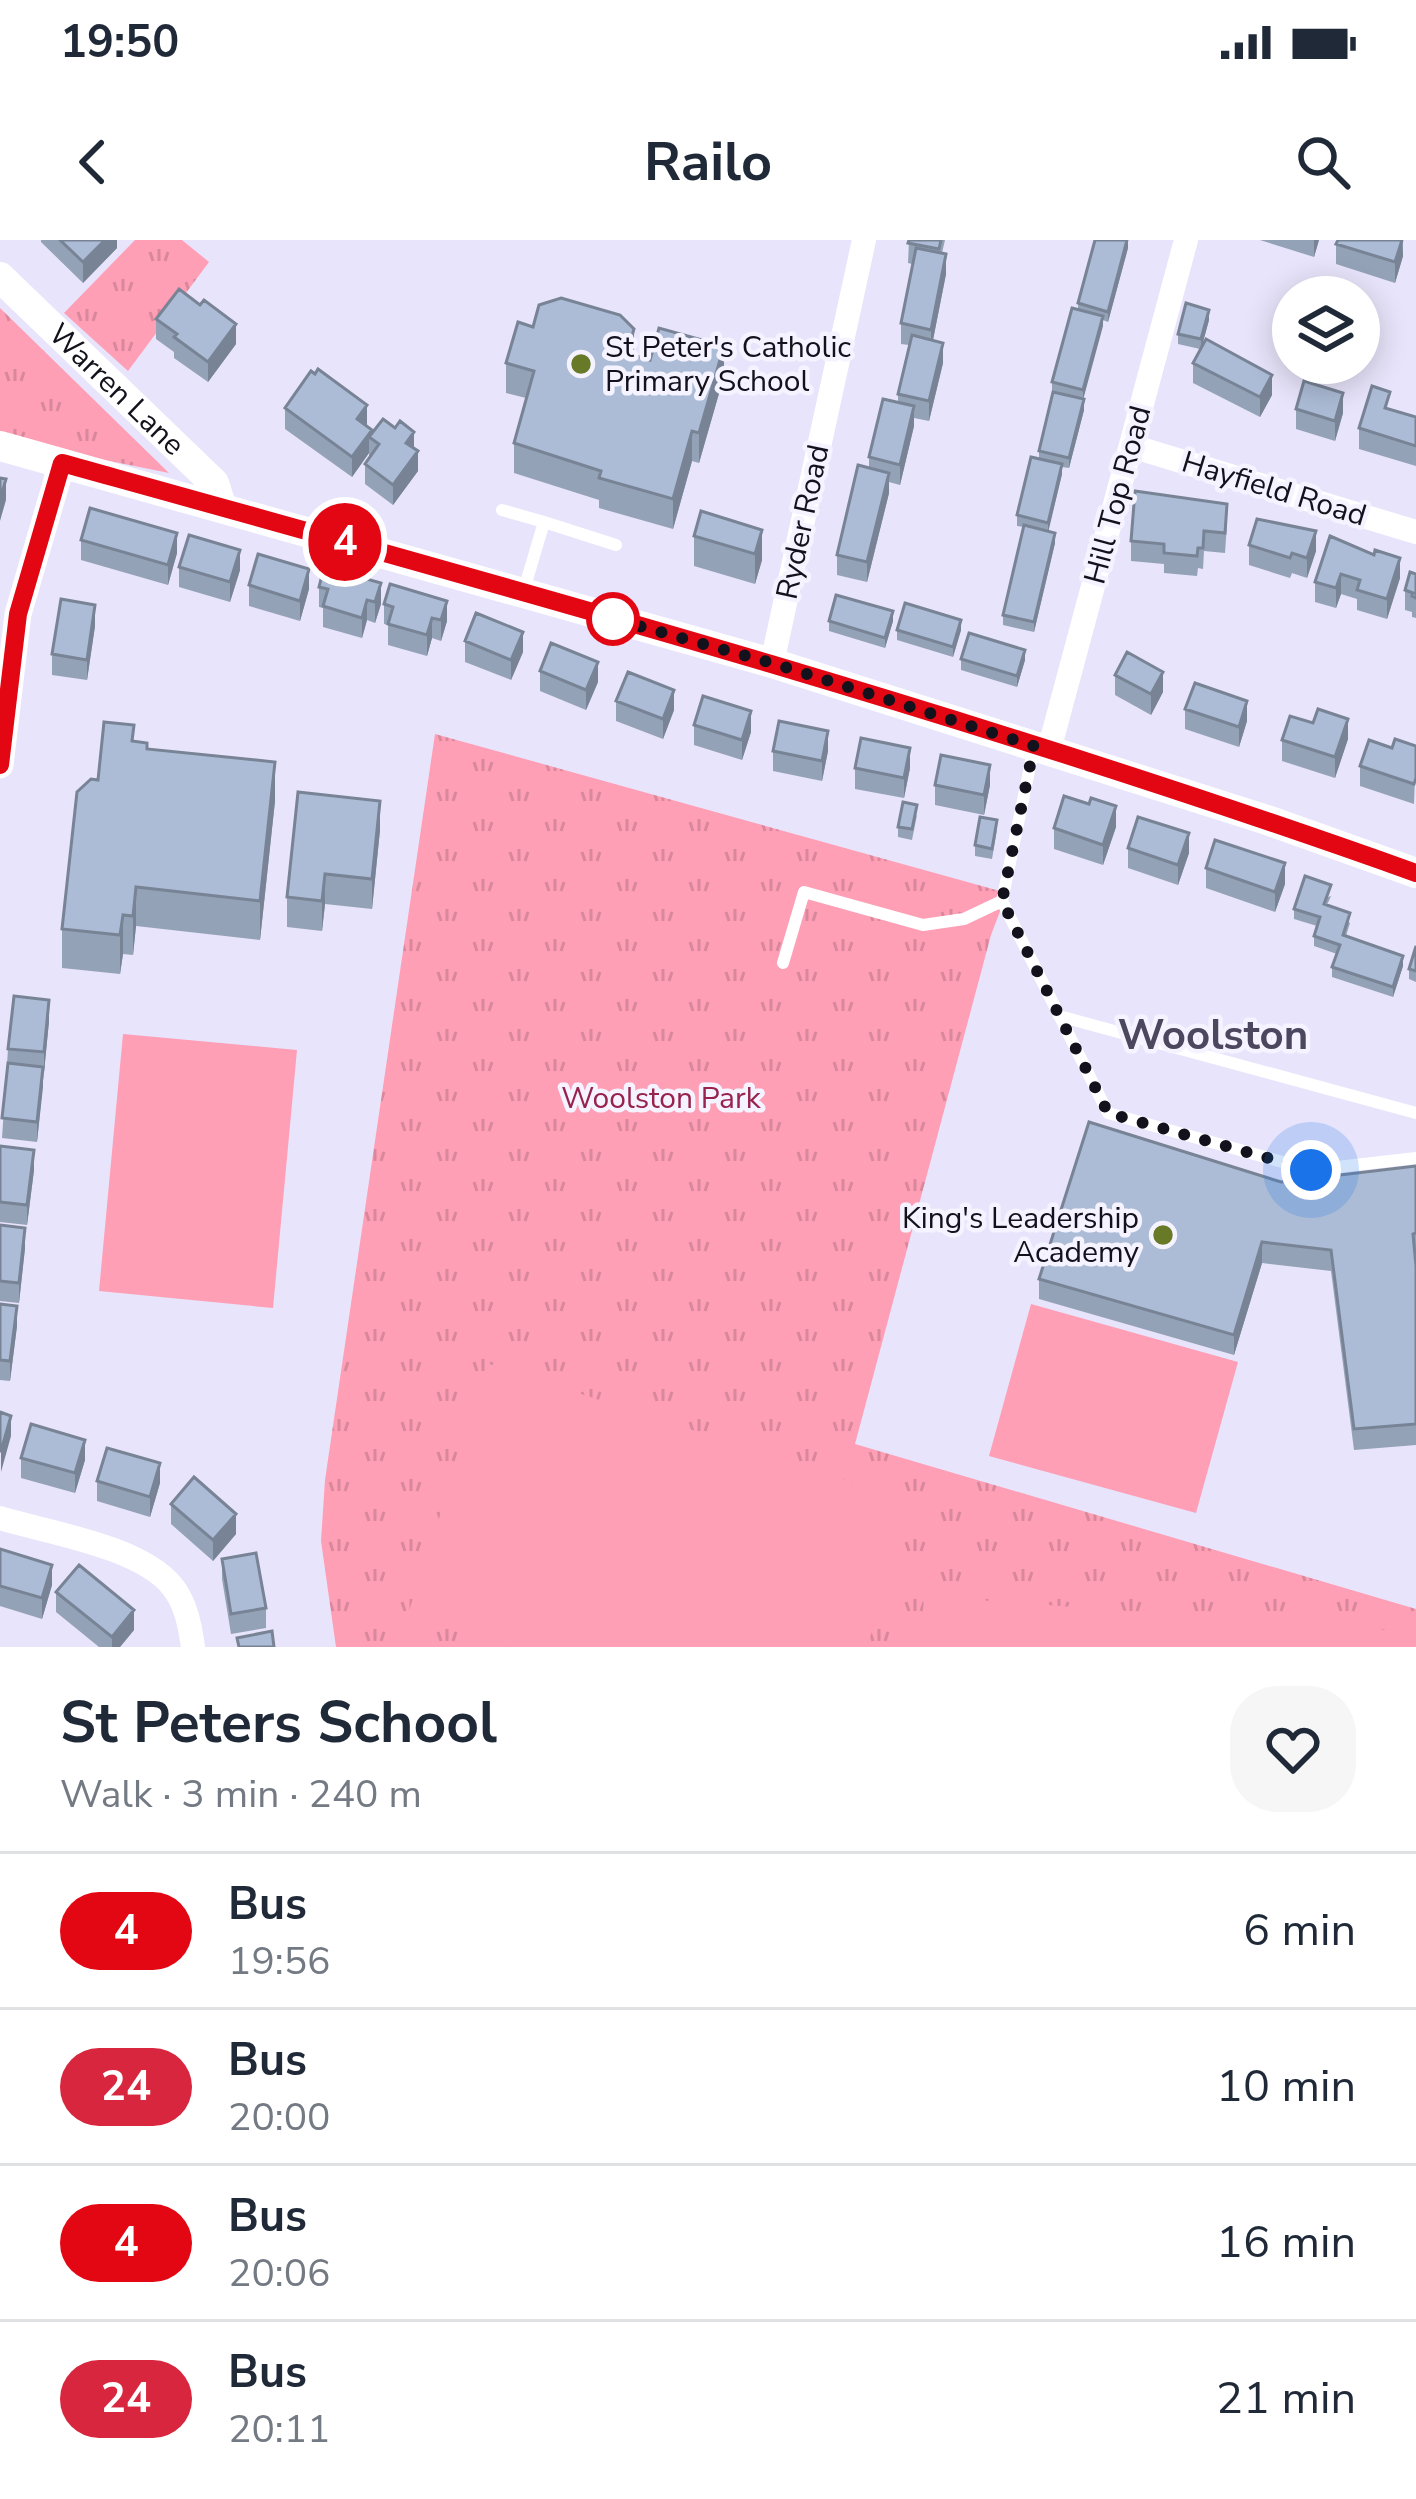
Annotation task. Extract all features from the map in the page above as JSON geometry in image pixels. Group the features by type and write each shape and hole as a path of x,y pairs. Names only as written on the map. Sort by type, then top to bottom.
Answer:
{"street":[{"name":"Ryder Road","path":"772,663 864,240"},
{"name":"Hill Top Road","path":"1042,748 1186,240"},
{"name":"Warren Lane","path":"0,277 214,484 222,508"},
{"path":"0,446 772,663 1416,873"},
{"name":"Hayfield Road","path":"1131,446 1416,532"},
{"path":"0,766 18,614 62,463"},
{"path":"0,1518 154,1568 175,1589 188,1618 193,1647"}],"lane":[{"path":"502,510 616,545"},
{"path":"523,594 544,522"},
{"path":"1042,748 1002,901 1108,1113 1311,1170 1416,1158"},
{"path":"783,963 804,892 923,925 964,919 1002,901"},
{"path":"1059,1016 1416,1113"}],"green space":[{"path":"135,240 182,240 209,262 128,371 64,313"},
{"path":"0,308 169,473 0,432"},
{"name":"Woolston Park","path":"435,734 1007,893 991,935 855,1444 1416,1609 1416,1647 336,1647 321,1541 325,1480"},
{"path":"123,1034 297,1050 273,1308 99,1291"},
{"path":"1031,1304 1238,1362 1196,1513 989,1456"},
{"path":"489,1364 914,1502 867,1647 508,1647 408,1614"},
{"path":"924,1596 1416,1632 1416,1647 921,1647"}],"building":[{"path":"60,240 105,240 83,262"},
{"path":"909,240 941,240 939,249"},
{"path":"1095,240 1127,240 1108,312 1078,303"},
{"path":"1338,240 1402,240 1395,262 1336,244"},
{"path":"916,248 946,254 931,330 901,323"},
{"path":"179,289 200,305 204,300 236,324 208,362 156,319"},
{"path":"561,298 620,315 634,329 627,353 650,360 659,328 724,346 699,433 692,431 673,499 599,478 601,471 514,443 534,371 506,363 518,322 533,327 539,305"},
{"path":"1186,303 1209,310 1201,339 1178,334"},
{"path":"1072,308 1103,316 1083,390 1052,382"},
{"path":"912,335 943,343 929,401 898,394"},
{"path":"1206,339 1272,375 1260,397 1193,363"},
{"path":"318,369 367,405 357,419 372,430 352,457 285,408 311,371 315,374"},
{"path":"1303,384 1343,393 1335,421 1296,409"},
{"path":"1372,386 1390,392 1385,408 1416,417 1416,446 1359,428"},
{"path":"1053,392 1084,399 1069,458 1039,451"},
{"path":"883,399 914,406 900,465 869,457"},
{"path":"383,419 395,428 400,421 414,432 406,443 418,451 393,485 365,464 379,444 369,437"},
{"path":"1031,457 1062,464 1048,523 1017,515"},
{"path":"858,465 889,473 867,562 837,555"},
{"path":"1135,491 1227,504 1225,533 1204,531 1203,548 1198,548 1197,556 1164,553 1164,544 1131,541"},
{"path":"90,508 177,533 168,565 81,540"},
{"path":"701,511 762,530 755,554 694,536"},
{"path":"1257,519 1316,531 1307,558 1292,553 1290,558 1249,545"},
{"path":"1024,525 1055,533 1034,622 1003,615"},
{"path":"189,535 240,550 230,582 179,567"},
{"path":"1330,536 1374,555 1375,550 1400,558 1387,599 1357,590 1360,580 1341,574 1336,588 1315,582"},
{"path":"258,554 309,569 300,601 249,585"},
{"path":"324,567 381,583 375,602 367,600 362,618 323,606 328,589 319,587"},
{"path":"1410,572 1416,574 1416,598 1405,590"},
{"path":"390,584 447,601 441,620 432,618 427,635 388,624 393,607 384,604"},
{"path":"836,595 893,611 885,638 829,621"},
{"path":"61,599 95,605 87,660 52,654"},
{"path":"905,603 961,620 953,647 897,630"},
{"path":"476,613 523,632 511,660 465,641"},
{"path":"969,633 1025,650 1017,676 961,659"},
{"path":"551,643 598,662 586,690 540,671"},
{"path":"1127,652 1163,672 1151,694 1115,675"},
{"path":"628,672 674,690 663,719 616,701"},
{"path":"1195,683 1247,701 1239,727 1185,709"},
{"path":"703,696 751,711 742,740 694,725"},
{"path":"1318,709 1348,719 1335,757 1282,740 1290,716 1313,723"},
{"path":"779,721 828,731 822,761 773,751"},
{"path":"104,722 134,725 132,741 147,743 147,749 275,762 260,901 136,887 133,916 123,915 120,935 62,929 77,792 91,779 98,780"},
{"path":"861,738 910,748 904,778 855,768"},
{"path":"1395,739 1416,746 1414,784 1360,766 1369,740 1392,748"},
{"path":"941,755 990,765 984,795 935,785"},
{"path":"298,792 380,801 372,879 325,874 322,901 287,897"},
{"path":"1064,796 1116,806 1103,845 1054,828"},
{"path":"903,802 917,805 912,829 898,827"},
{"path":"980,817 997,820 992,849 975,845"},
{"path":"1138,817 1189,833 1178,865 1128,848"},
{"path":"1215,840 1285,863 1275,892 1206,868"},
{"path":"1305,876 1331,885 1324,904 1350,913 1343,935 1403,956 1393,987 1332,967 1340,945 1314,936 1320,917 1294,909"},
{"path":"14,996 49,1000 44,1052 8,1049"},
{"path":"8,1063 43,1067 37,1122 2,1118"},
{"path":"1089,1122 1281,1182 1416,1166 1416,1424 1354,1429 1331,1250 1262,1242 1234,1335 1039,1279"},
{"path":"0,1146 34,1150 27,1205 0,1202"},
{"path":"0,1225 25,1228 19,1283 0,1281"},
{"path":"0,1304 17,1306 10,1361 0,1360"},
{"path":"0,1412 11,1416 1,1451 0,1451"},
{"path":"31,1424 85,1440 75,1473 21,1458"},
{"path":"107,1448 160,1463 150,1497 97,1481"},
{"path":"194,1477 236,1514 213,1540 171,1504"},
{"path":"0,1549 52,1565 42,1598 0,1586"},
{"path":"256,1553 266,1608 231,1614 222,1559"},
{"path":"79,1565 134,1610 112,1637 56,1592"},
{"path":"272,1631 274,1647 239,1647 237,1638"}],"bus line":[{"name":"4","path":"0,765 18,614 62,463 772,663 1267,820 1416,873"}],"place":[{"name":"St Peter's Catholic Primary School","path":"581,364"},
{"name":"King's Leadership Academy","path":"1163,1235"}],"district":[{"name":"Woolston","path":"1213,1035"}],"route":[{"path":"613,619 606,617 772,663 1034,746 1002,901 1108,1113 1311,1170"}]}
